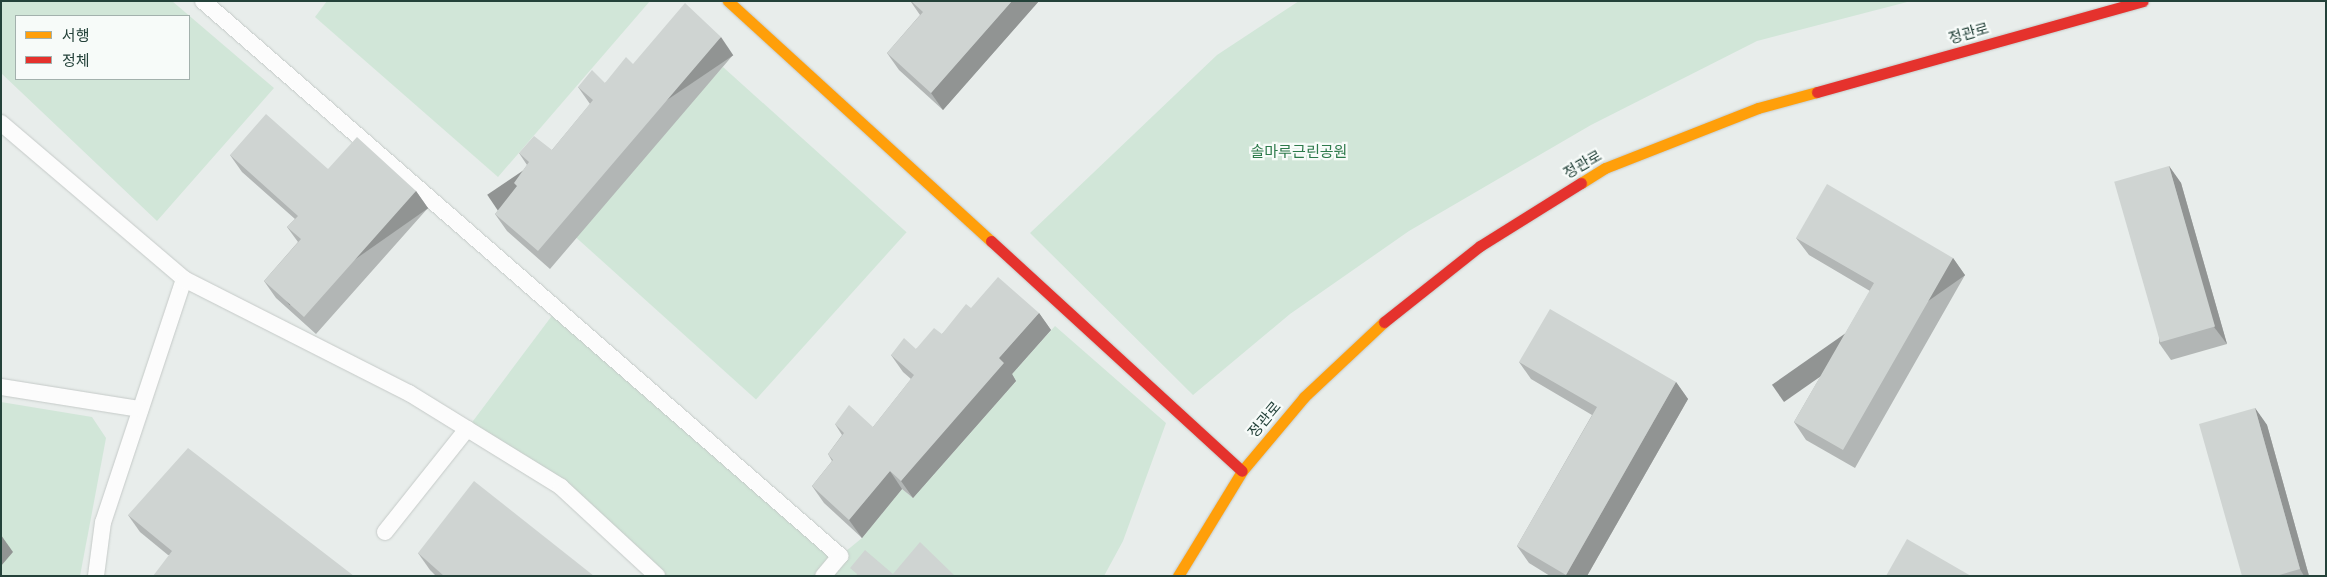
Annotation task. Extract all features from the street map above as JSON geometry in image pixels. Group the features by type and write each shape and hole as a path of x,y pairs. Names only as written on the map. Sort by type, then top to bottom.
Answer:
{"street":[{"path":"728,1 1242,471"},
{"name":"정관로","path":"1178,576 1242,471 1304,397 1378,326 1480,246 1605,168 1758,108 2143,1"}],"lane":[{"path":"203,1 840,556 823,576"},
{"path":"1,123 184,278 409,393 562,487 657,576"},
{"path":"96,576 103,522 184,278"},
{"path":"1,387 140,409"},
{"path":"385,532 467,429"}],"green space":[{"path":"1,1 172,1 188,15 15,15 15,80 190,80 190,16 274,88 157,221 1,73"},
{"path":"327,1 650,1 498,177 315,17"},
{"name":"솔마루근린공원","path":"1299,1 1911,1 1757,41 1591,125 1409,231 1290,314 1193,395 1030,233 1217,55"},
{"path":"723,67 907,232 756,399 572,234"},
{"path":"557,309 840,556 862,538 902,489 913,498 1016,381 1011,375 1055,326 1166,423 1123,541 1104,576 657,576 561,487 467,429"},
{"path":"1,402 92,417 106,438 80,576 1,576"}],"building":[{"path":"911,1 1012,1 931,93 887,53 923,12"},
{"path":"685,3 721,37 538,251 495,214 517,186 514,183 529,162 519,153 534,136 552,150 593,100 578,87 592,70 605,83 626,57 633,64"},
{"path":"266,114 328,169 357,137 416,191 304,317 264,281 301,239 287,227 298,216 230,155"},
{"path":"2169,166 2215,327 2160,342 2114,182"},
{"path":"1827,184 1953,258 1843,450 1794,422 1874,283 1796,238"},
{"path":"998,277 1039,313 999,358 1004,363 901,481 890,471 849,520 812,486 833,460 828,454 844,433 835,424 849,405 873,427 914,375 891,355 904,338 916,349 934,328 942,334 966,304 971,308"},
{"path":"1550,309 1676,382 1566,575 1517,546 1597,407 1519,362"},
{"path":"2255,408 2300,569 2276,576 2242,576 2199,424"},
{"path":"188,448 354,576 153,576 172,551 128,515"},
{"path":"474,481 594,576 444,576 418,553"},
{"path":"1907,539 1971,576 1886,576"},
{"path":"920,542 955,576 856,576 857,574 850,568 865,550 893,574"}],"traffic: slow":[{"path":"728,1 991,241"},
{"path":"1581,183 1605,168 1758,108 1817,92"},
{"path":"1178,576 1242,471 1304,397 1384,322"}],"traffic: jam":[{"path":"1817,92 2143,1"},
{"path":"1384,322 1480,246 1581,183"},
{"path":"991,241 1242,471"}]}
